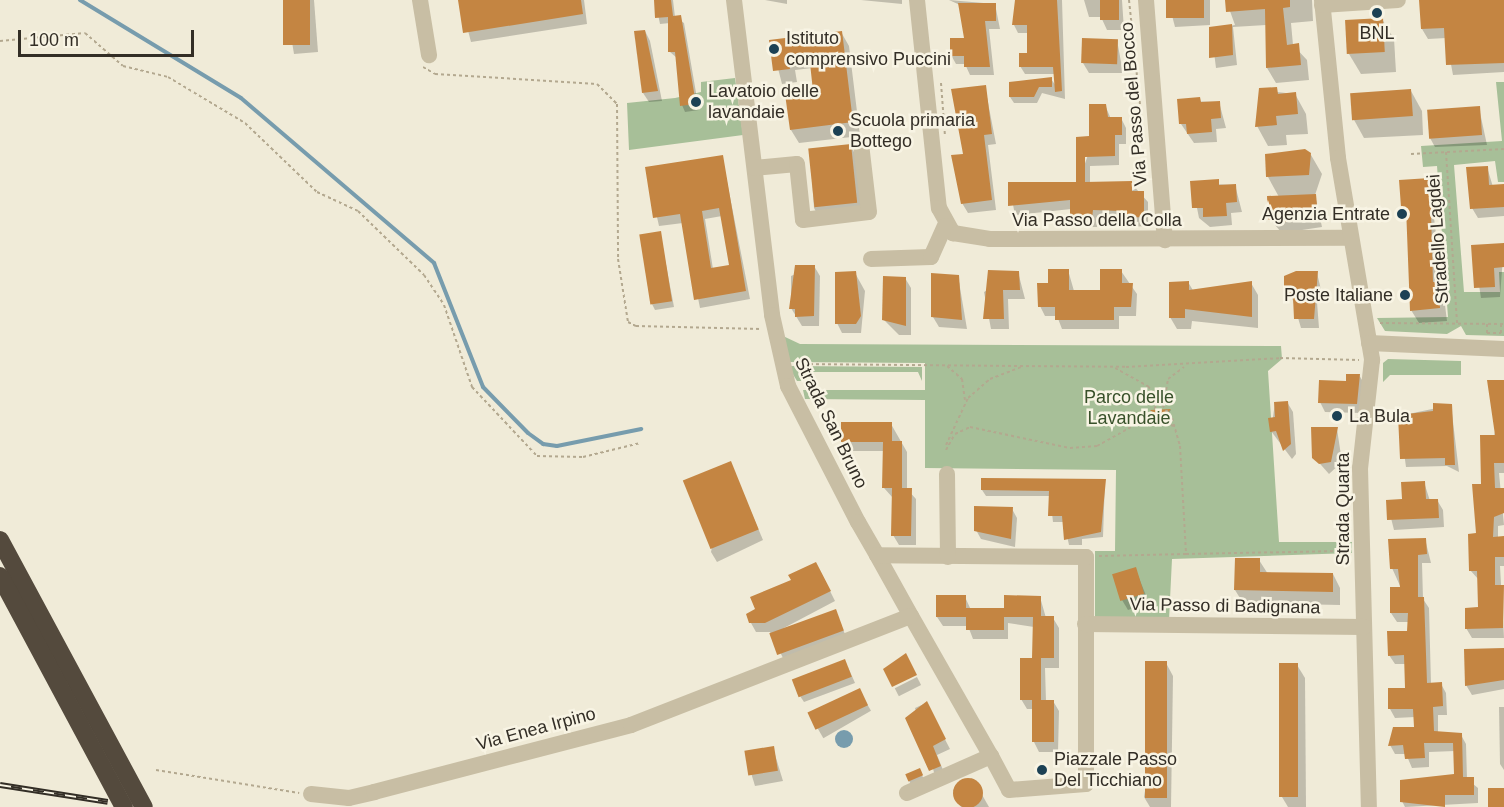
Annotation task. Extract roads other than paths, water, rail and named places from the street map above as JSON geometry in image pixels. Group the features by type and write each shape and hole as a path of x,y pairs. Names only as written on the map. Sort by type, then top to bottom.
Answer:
{"highway":[{"path":"0,540 144,807"},
{"path":"0,576 124,807"}],"street":[{"path":"420,0 424,57"},
{"name":"Strada San Bruno","path":"734,0 779,364 877,555 1009,790 1086,784 1085,624"},
{"path":"871,259 931,257 945,226 917,0"},
{"name":"Via Passo del Bocco","path":"1146,0 1165,240"},
{"path":"1322,2 1398,0"},
{"name":"Strada Quarta","path":"1322,2 1350,238 1372,360 1360,468 1369,807"},
{"path":"754,168 796,164 803,220 869,212 861,144"},
{"name":"Via Passo della Colla","path":"945,226 976,239 1350,238"},
{"path":"1369,342 1504,349"},
{"path":"947,474 948,557"},
{"path":"877,555 1086,557 1085,624"},
{"name":"Via Enea Irpino","path":"311,794 349,798 631,724 910,616"},
{"name":"Via Passo di Badignana","path":"1085,624 1364,627"},
{"path":"907,793 991,756"}],"water":[{"path":"840,730 848,730 853,735 851,746 840,748 835,743 835,735"}],"waterway":[{"path":"80,0 241,98 434,263 483,387 528,433 543,444 557,446 641,429"}],"railway":[{"path":"0,785 108,802"}],"place":[{"name":"BNL","path":"1377,13"},
{"name":"Istituto comprensivo Puccini","path":"774,49"},
{"name":"Lavatoio delle lavandaie","path":"696,102"},
{"name":"Scuola primaria Bottego","path":"838,131"},
{"name":"Agenzia Entrate","path":"1402,214"},
{"name":"Poste Italiane","path":"1405,295"},
{"name":"La Bula","path":"1337,416"},
{"name":"Piazzale Passo Del Ticchiano","path":"1042,770"}],"park label":[{"name":"Parco delle Lavandaie","path":"1129,408"}]}
